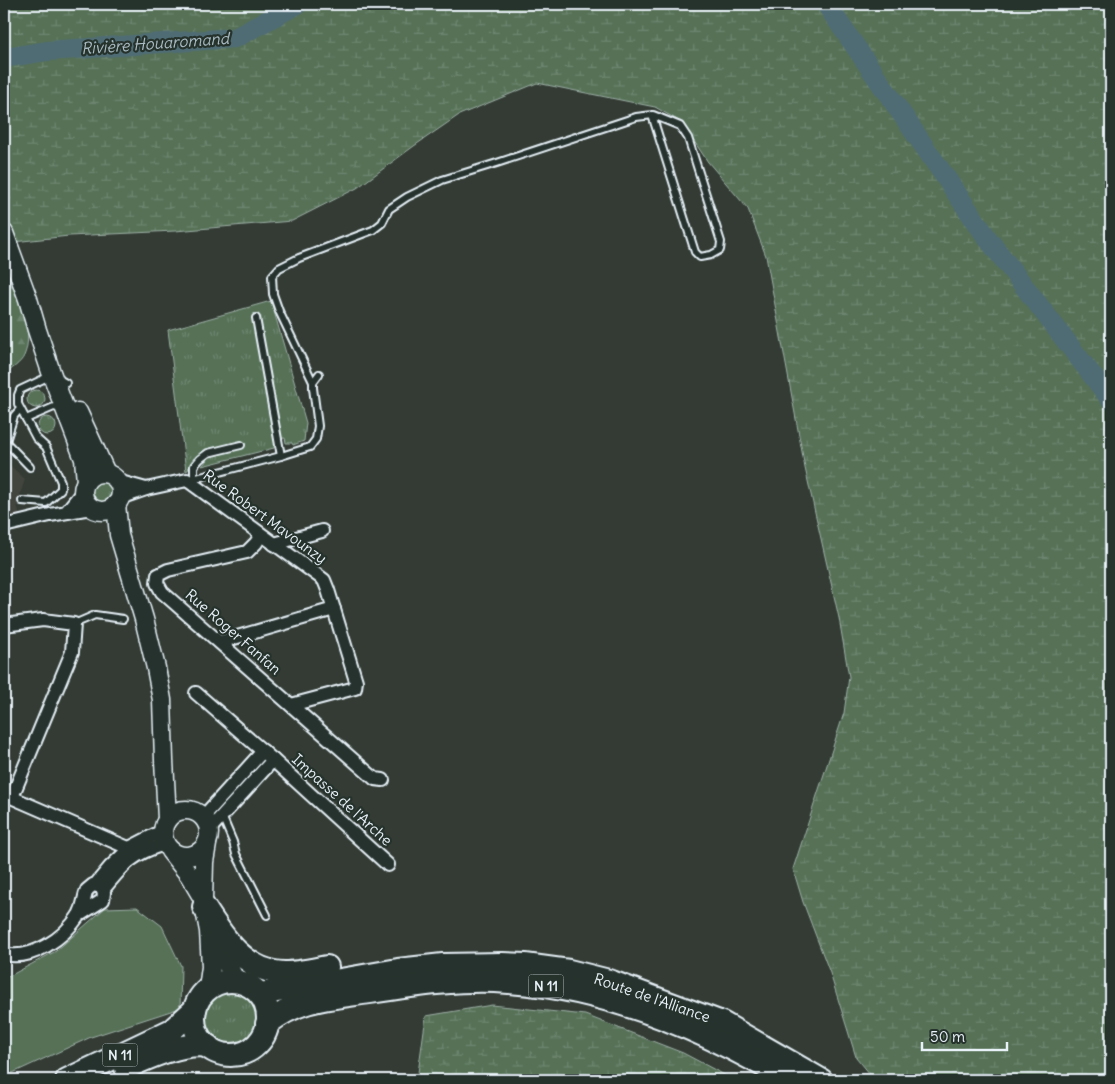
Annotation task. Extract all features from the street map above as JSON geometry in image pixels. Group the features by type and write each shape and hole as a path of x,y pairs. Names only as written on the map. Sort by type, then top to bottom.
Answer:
{"highway":[{"path":"204,904 233,949 248,961 268,971 298,973 350,963 386,959 443,965"},
{"name":"Route de l'Alliance","path":"260,994 281,992 398,970 443,965 525,965 569,971 609,981 722,1022 821,1080"},
{"path":"236,981 253,988 260,994 267,1011 267,1024 262,1038 256,1045 240,1054 221,1054 208,1046 199,1037 195,1028 195,1009 198,1001 208,989 218,983 236,981"},
{"name":"Route de l'Alliance","path":"267,1024 286,1010 310,1001 422,984 474,981 509,982 559,988 607,998 712,1038 789,1080"},
{"name":"N 11","path":"67,1080 172,1030 195,1009"},
{"name":"N 11","path":"101,1080 140,1061 178,1048 189,1045 208,1046"}],"main road":[{"path":"4,234 28,300 36,330 115,489 119,535 131,572 156,668 162,700 166,836 176,855 192,856 199,853 202,825"},
{"path":"59,379 66,410 84,459 86,503 95,509 119,535"},
{"path":"85,486 92,475 98,473 115,489"},
{"path":"95,509 109,510 115,489"},
{"path":"164,760 180,794 202,825 204,904 209,931 211,967 208,989"},
{"path":"202,825 180,810 174,812 166,836 204,904"},
{"path":"209,931 236,981"}],"street":[{"path":"115,489 146,489 191,479"},
{"name":"Rue Robert Mavounzy","path":"191,479 261,535 324,580 356,681 355,688 292,705"},
{"path":"66,512 85,486"},
{"path":"4,526 48,509 66,512 95,509"},
{"path":"274,544 322,531"},
{"name":"Rue Roger Fanfan","path":"261,535 247,552 168,570 158,575 156,583 162,592 375,779 382,780"},
{"path":"220,642 334,609"},
{"path":"4,625 43,620 74,624 72,652 8,795 136,850"},
{"name":"Impasse de l'Arche","path":"196,693 388,865"},
{"path":"202,825 218,800 268,756"},
{"name":"Impasse de l'Arche","path":"202,825 223,814 268,756"},
{"path":"218,800 223,814"},
{"path":"78,916 87,890 99,887 115,861 166,836"},
{"path":"4,954 18,956 38,950 58,937 78,916 101,902 104,898 99,887"},
{"path":"86,897 90,903 97,904"}],"lane":[{"path":"241,445 204,455 194,466 191,479 310,447 316,439 318,426 313,382 279,311 273,294 272,276 279,268 299,258 373,230 382,222 389,209 407,197 442,180 636,117 652,115 680,126 688,138 721,242 720,250 711,255 700,257 695,252 652,115"},
{"path":"256,318 281,456"},
{"path":"313,382 319,374"},
{"path":"22,501 48,509 61,489 61,482 46,447 36,438 20,409 18,394 20,390 59,379"},
{"path":"26,419 54,407 66,410"},
{"path":"20,409 14,416 5,441 30,467"},
{"path":"74,624 95,615 123,619"},
{"path":"223,814 236,854 267,915"}],"shaded area":[{"path":"4,460 25,479 17,505 20,516 4,519"}],"green space":[{"path":"4,4 1111,4 1111,1080 875,1080 856,1057 830,973 803,902 793,869 844,713 849,677 839,618 805,468 766,256 748,209 708,162 681,122 655,107 537,83 459,115 357,188 292,221 175,231 69,236 4,243"},
{"path":"4,276 7,277 21,305 28,336 23,359 4,375"},
{"path":"271,301 306,423 304,441 293,445 292,443 286,443 285,438 275,439 274,448 202,466 208,459 201,452 186,471 168,330"},
{"path":"36,390 42,393 45,399 42,405 36,408 30,405 27,399 30,393"},
{"path":"43,417 51,417 56,422 54,433 43,435 38,430 38,422"},
{"path":"102,482 109,485 112,492 109,499 102,502 95,499 92,492 95,485"},
{"path":"137,907 162,926 181,966 180,1008 91,1037 4,1077 4,979 56,951 105,908"},
{"path":"231,988 248,993 256,1001 261,1018 256,1035 248,1043 231,1048 214,1043 206,1035 201,1018 206,1001 214,993"},
{"path":"492,1005 585,1015 683,1053 734,1080 417,1080 426,1016"}],"waterway":[{"name":"Rivière Houaromand","path":"4,58 47,51 235,38 298,4"},
{"path":"826,4 988,239 1111,400"}]}
